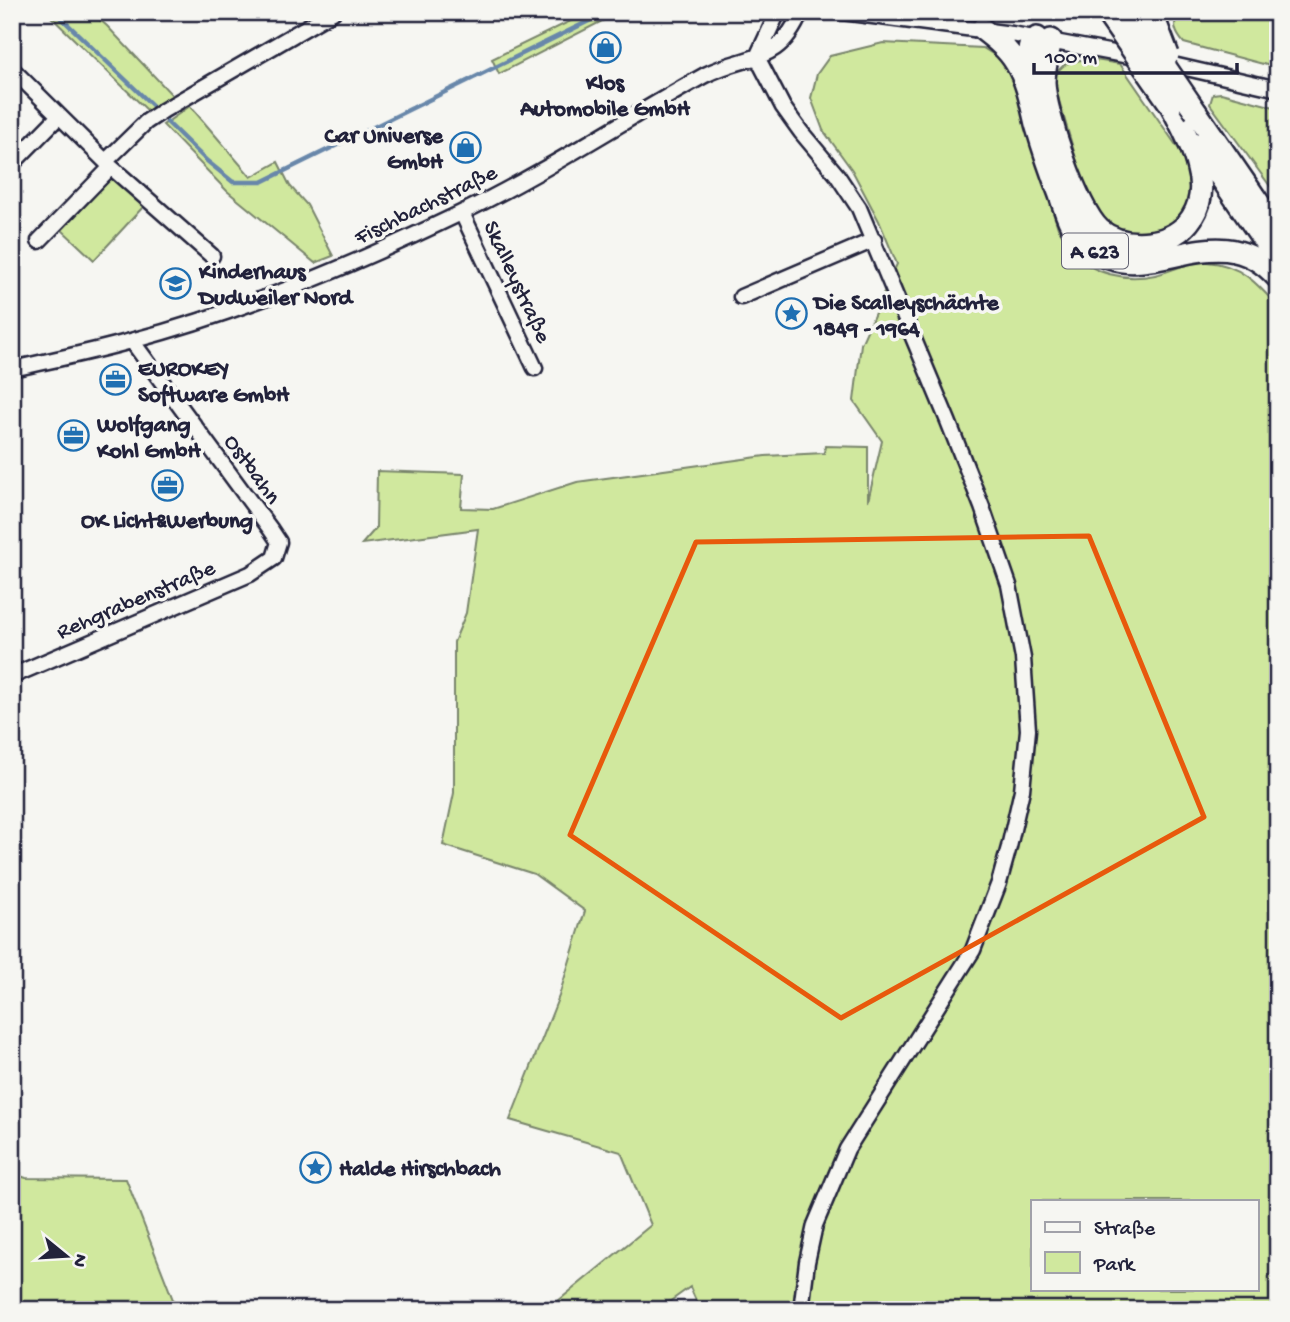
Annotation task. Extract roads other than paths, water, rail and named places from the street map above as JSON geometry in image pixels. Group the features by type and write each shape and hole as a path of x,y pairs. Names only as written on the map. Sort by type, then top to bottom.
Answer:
{"highway":[{"path":"1106,12 1278,261"},
{"path":"1128,13 1278,231"},
{"path":"1156,18 1161,40 1197,112"},
{"path":"982,29 1002,45 1023,75"},
{"path":"1023,75 1030,46 1044,39 1046,99 1069,175 1089,217 1100,230 1113,239 1139,243 1168,238 1180,232 1195,214 1199,201 1199,172 1171,105"},
{"name":"A 623","path":"1023,75 1037,127 1070,225 1081,240 1108,258 1140,262 1203,248 1235,251 1257,261 1278,278"}],"street":[{"path":"39,241 146,122 333,12"},
{"path":"778,12 757,57 783,107 846,188 874,240 982,507 1007,576 1018,622 1028,730 1022,790 1009,848 999,883 973,950 847,1149 815,1226 801,1310"},
{"name":"Fischbachstraße","path":"12,369 132,341 244,305 344,267 462,213 568,156 705,75 727,65 757,57 783,43 793,32 801,12"},
{"path":"842,12 1044,39 1196,69 1278,89"},
{"path":"12,70 109,164 212,256"},
{"path":"12,164 59,117"},
{"name":"Skalleystraße","path":"462,213 535,368"},
{"path":"741,296 874,240"},
{"name":"Ostbahn","path":"132,341 279,542 274,558"},
{"name":"Rehgrabenstraße","path":"12,677 250,574 274,558"}],"waterway":[{"path":"55,12 152,105"},
{"path":"167,122 233,182 262,182 593,19"}],"place":[{"name":"Klos Automobile GmbH","path":"605,47"},
{"name":"Car Universe GmbH","path":"466,147"},
{"name":"Kinderhaus Dudweiler Nord","path":"176,283"},
{"name":"Die Scalleyschächte 1849 - 1964","path":"791,314"},
{"name":"EUROKEY Software GmbH","path":"115,380"},
{"name":"Wolfgang Kohl GmbH","path":"74,436"},
{"name":"OK Licht&Werbung","path":"167,485"},
{"name":"Halde Hirschbach","path":"316,1167"}]}
